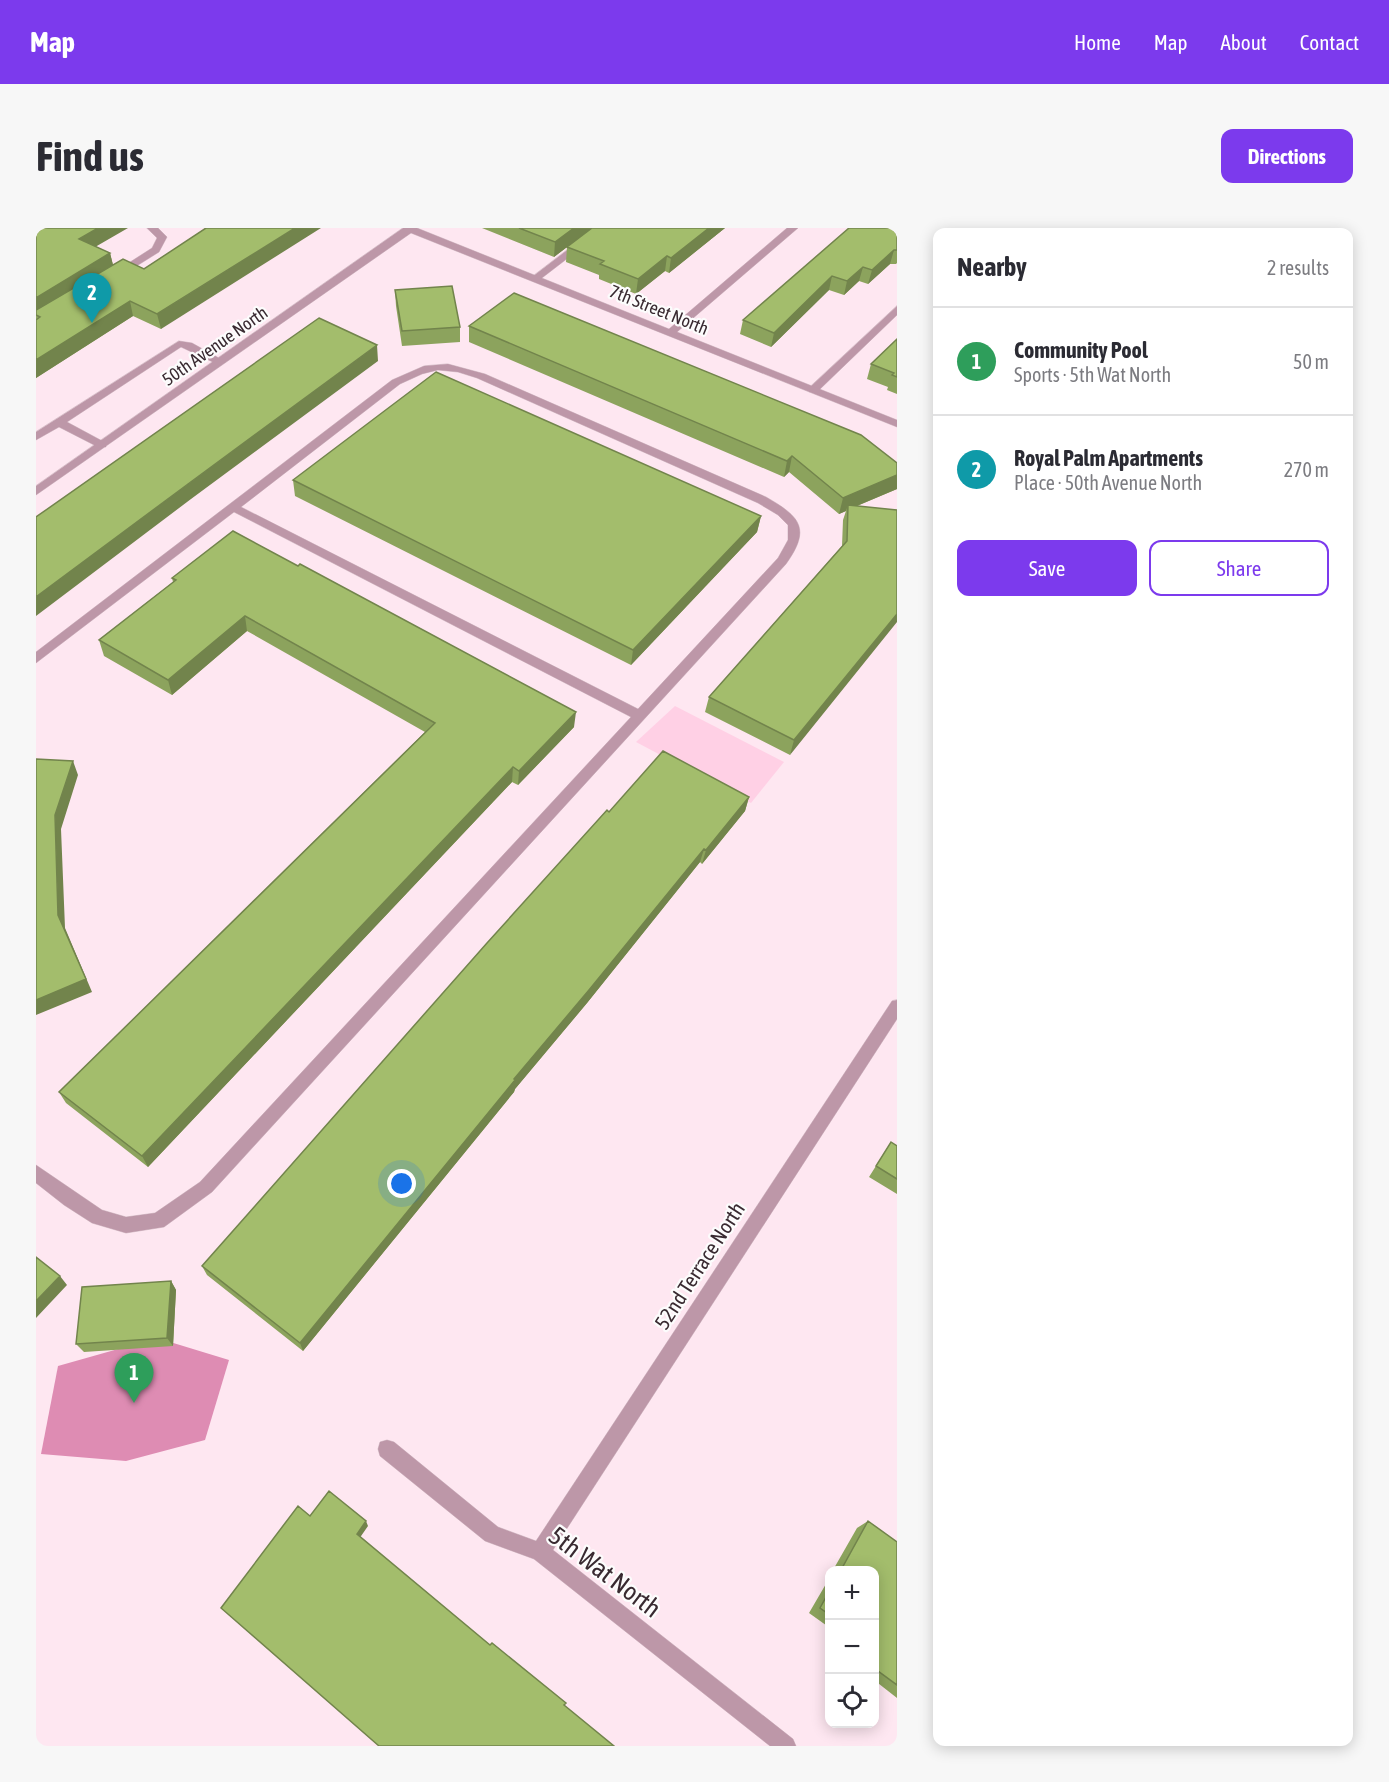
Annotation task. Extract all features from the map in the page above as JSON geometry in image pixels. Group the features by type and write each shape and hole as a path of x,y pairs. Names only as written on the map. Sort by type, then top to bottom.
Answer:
{"street":[{"path":"105,282 156,250 162,237 152,228"},
{"name":"7th Street North","path":"410,228 897,424"},
{"name":"50th Avenue North","path":"36,491 410,228"},
{"path":"535,279 602,228"},
{"path":"671,332 793,228"},
{"path":"813,390 897,309"},
{"path":"36,437 179,344 188,345 221,362"},
{"path":"36,659 396,382 412,373 432,367 455,367 481,376 777,508 795,525 797,536 793,546 206,1187 158,1221 126,1225 88,1211 69,1200 36,1173"},
{"path":"58,422 102,445"},
{"path":"233,507 638,715"},
{"name":"52nd Terrace North","path":"540,1552 897,1006"},
{"name":"5th Wat North","path":"387,1449 492,1534 540,1552 786,1746"}],"shaded area":[{"path":"675,706 784,762 751,803 636,742"},
{"path":"157,1338 229,1360 205,1440 126,1461 41,1454 58,1366"}],"building":[{"path":"36,228 98,228 79,239 110,253 36,298"},
{"path":"206,228 295,228 157,314 130,301 36,360 36,320 40,317 36,315 36,310 123,259 144,269"},
{"path":"519,228 574,228 555,242"},
{"path":"592,228 709,228 671,258 667,256 638,279 600,264 604,261 567,247"},
{"path":"849,228 897,228 897,250 894,250 872,270 863,267 847,281 832,276 774,333 743,320"},
{"path":"452,286 460,327 402,331 395,290"},
{"path":"514,293 861,435 897,463 897,475 843,498 792,456 787,461 469,326"},
{"path":"319,318 377,345 36,597 36,517"},
{"path":"897,339 897,377 892,375 894,373 871,364"},
{"path":"436,372 761,516 633,650 293,480"},
{"path":"848,505 897,510 897,614 794,740 709,697 847,541"},
{"path":"233,531 298,566 300,564 576,712 519,771 513,767 142,1156 59,1092 435,723 245,616 168,680 99,640 176,580 172,578"},
{"path":"663,751 749,797 514,1079 300,1343 202,1266 487,943"},
{"path":"36,759 73,761 55,815 58,915 86,979 36,1000"},
{"path":"891,1142 897,1146 897,1179 876,1166"},
{"path":"36,1257 60,1276 36,1301"},
{"path":"171,1281 167,1338 76,1344 82,1287"},
{"path":"329,1491 366,1521 357,1534 490,1645 492,1643 566,1703 564,1705 614,1746 379,1746 221,1608 298,1506 310,1516"},
{"path":"868,1521 897,1542 897,1685 879,1672 879,1566 843,1566"},
{"path":"825,1599 825,1612 820,1608"}],"place":[{"name":"Royal Palm Apartments","path":"92,323"},
{"name":"Community Pool","path":"134,1403"}]}
